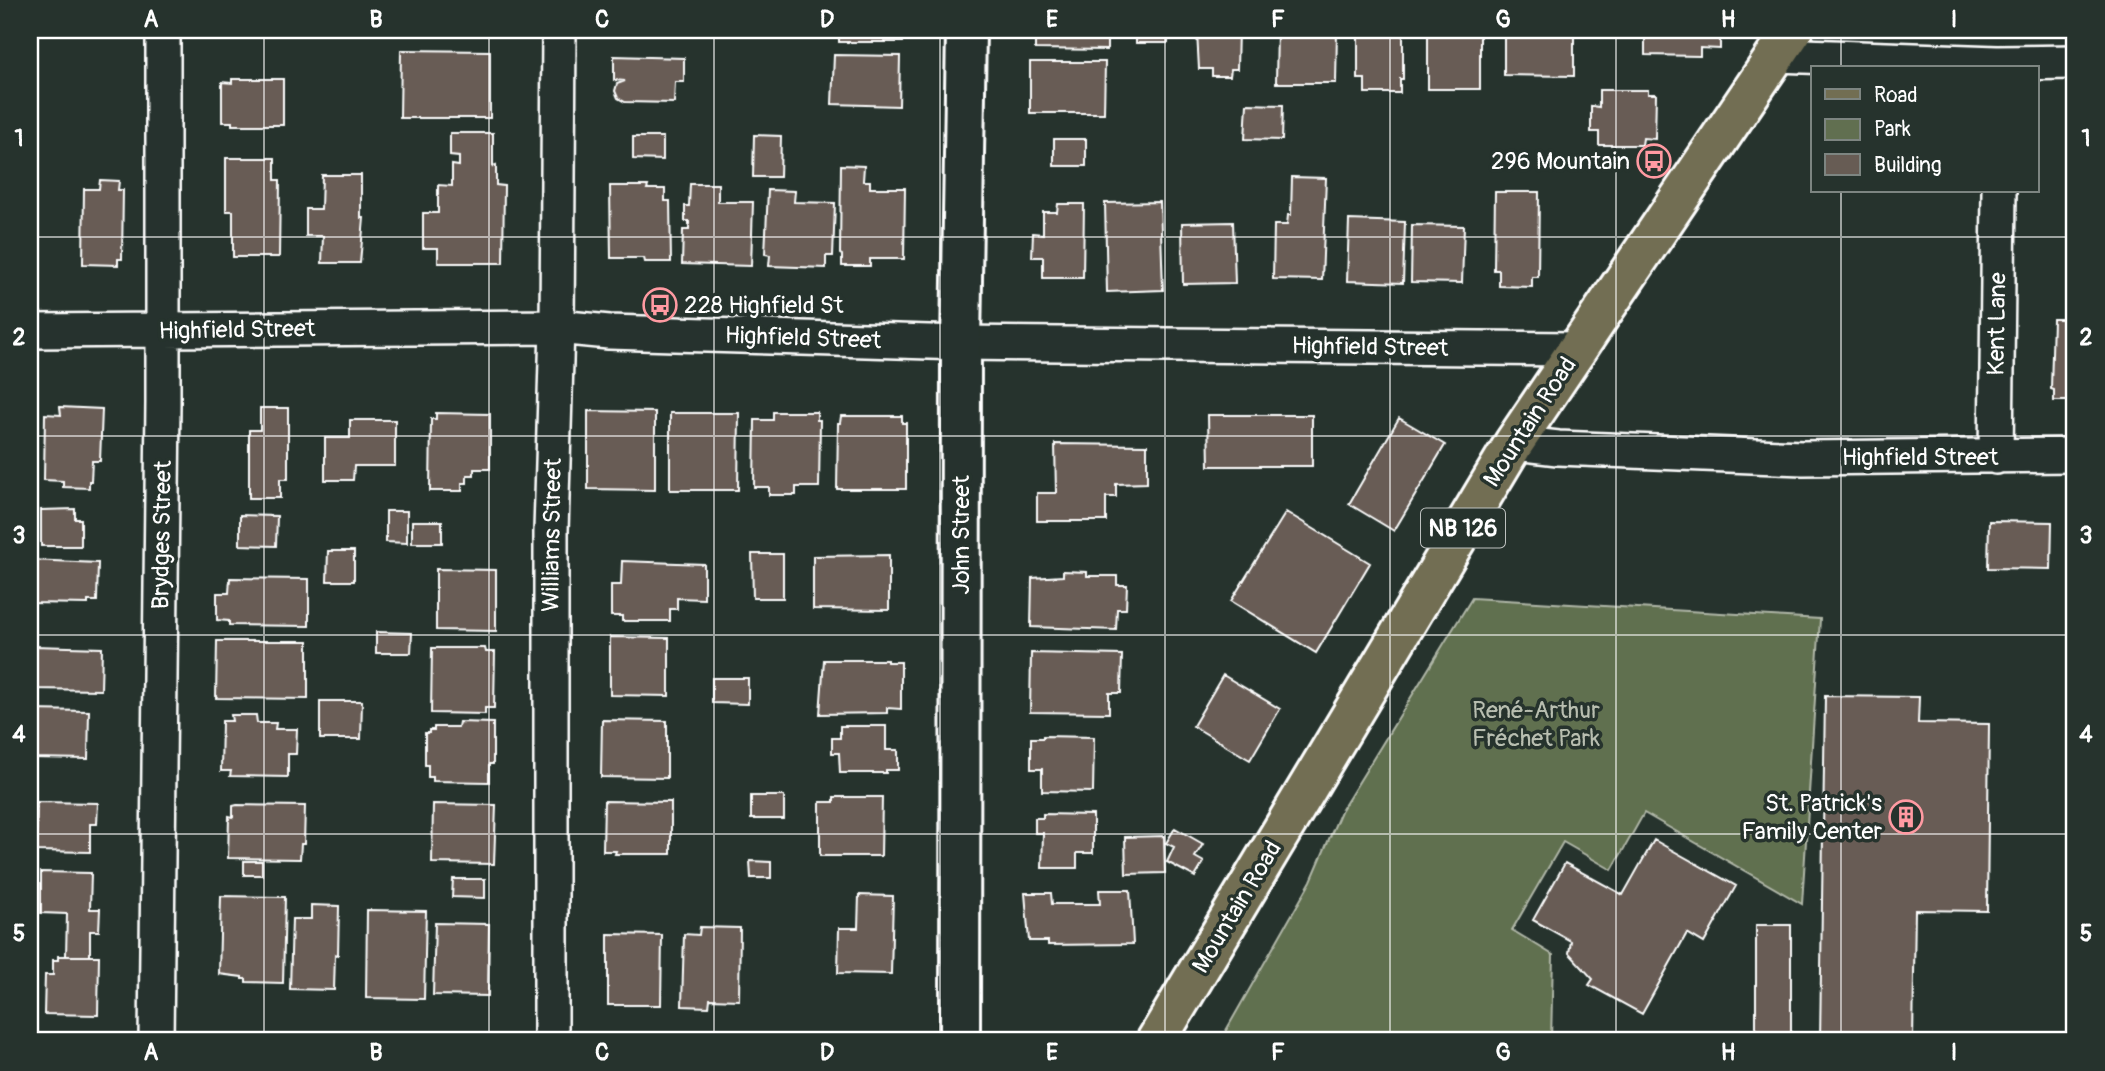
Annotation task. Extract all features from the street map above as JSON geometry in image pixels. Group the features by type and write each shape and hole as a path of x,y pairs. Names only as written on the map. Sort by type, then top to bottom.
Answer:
{"main road":[{"name":"Mountain Road","path":"1156,1041 1514,443 1784,42"}],"street":[{"name":"Brydges Street","path":"156,1041 163,402 163,30"},
{"name":"Williams Street","path":"551,1041 551,531 557,327 559,30"},
{"name":"John Street","path":"960,1041 961,343 967,30"},
{"path":"1784,42 1997,65 2075,62"},
{"name":"Kent Lane","path":"1996,457 1999,192"},
{"name":"Highfield Street","path":"30,331 557,327 609,332 961,343 1577,349"},
{"name":"Highfield Street","path":"1514,443 1558,448 1803,458 2075,455"}],"green space":[{"name":"René-Arthur Fréchet Park","path":"1472,598 1820,619 1802,904 1644,813 1612,870 1563,842 1512,930 1553,955 1551,1041 1220,1041 1311,881 1341,811"}],"building":[{"path":"221,30 292,30 292,34 221,33"},
{"path":"839,30 903,30 903,42 839,42"},
{"path":"1035,30 1116,31 1107,31 1107,50 1035,49"},
{"path":"1136,30 1168,30 1168,43 1136,43"},
{"path":"1199,30 1238,30 1237,69 1231,69 1230,76 1212,76 1212,69 1199,69"},
{"path":"1277,30 1337,30 1336,83 1276,83"},
{"path":"1358,30 1403,30 1403,79 1400,79 1400,93 1365,93 1365,79 1358,79"},
{"path":"1428,30 1480,30 1480,89 1428,89"},
{"path":"1504,30 1574,30 1574,76 1504,75"},
{"path":"1645,30 1720,30 1720,49 1700,48 1700,56 1645,55"},
{"path":"401,50 490,51 490,118 400,118"},
{"path":"834,55 900,56 899,106 832,104"},
{"path":"614,56 684,58 684,82 675,82 674,103 625,102 618,98 615,91 617,84 625,81 614,80"},
{"path":"1030,62 1105,62 1104,113 1030,113"},
{"path":"232,79 283,79 283,125 232,125 232,122 222,122 222,82 232,83"},
{"path":"1599,90 1648,90 1648,94 1656,94 1655,139 1643,138 1642,145 1599,145 1599,132 1591,132 1591,106 1599,107"},
{"path":"1247,104 1283,105 1282,140 1245,139"},
{"path":"450,133 493,133 496,185 504,186 503,263 438,263 438,248 423,248 423,213 438,213 438,185 452,186 452,165 459,166 459,157 450,156"},
{"path":"754,135 781,136 780,177 753,177"},
{"path":"633,137 663,137 663,160 633,159"},
{"path":"1054,139 1086,139 1086,166 1054,166"},
{"path":"226,158 275,158 275,180 280,180 279,257 233,257 233,211 226,211"},
{"path":"841,165 864,166 863,181 870,181 870,188 905,188 904,259 870,259 870,266 842,266"},
{"path":"322,175 361,175 361,218 364,218 360,263 322,263 323,236 306,236 306,209 321,209"},
{"path":"1292,177 1326,178 1322,280 1273,279 1274,225 1287,225 1288,215 1291,215"},
{"path":"100,180 119,181 118,190 123,190 122,259 118,259 118,265 83,264 84,189 99,189"},
{"path":"690,184 718,184 718,202 753,202 751,266 682,264 683,230 689,230 689,221 685,221 685,206 689,206"},
{"path":"610,186 665,189 665,201 670,201 671,262 645,262 644,258 611,258"},
{"path":"768,190 795,191 794,202 835,203 833,256 826,256 826,268 769,266 770,255 765,254"},
{"path":"1495,192 1539,192 1538,277 1532,277 1532,287 1499,286 1499,270 1494,270"},
{"path":"1160,202 1163,290 1107,292 1105,203"},
{"path":"1058,204 1084,204 1083,278 1043,278 1043,257 1032,257 1033,233 1043,234 1043,212 1057,212"},
{"path":"1349,220 1405,222 1403,283 1347,281"},
{"path":"1233,222 1235,283 1183,284 1182,223"},
{"path":"1412,225 1464,226 1462,283 1411,282"},
{"path":"2053,319 2075,319 2075,401 2054,401 2054,390 2051,389"},
{"path":"60,407 102,409 100,461 92,461 89,488 63,487 63,481 44,480 45,414 61,415"},
{"path":"260,408 288,408 288,479 280,479 280,498 249,498 249,430 260,430"},
{"path":"588,411 655,412 655,490 588,489"},
{"path":"773,412 817,412 817,420 820,420 819,487 796,487 796,495 769,495 769,487 754,487 755,420 773,420"},
{"path":"436,413 490,414 490,469 474,469 474,475 467,475 467,483 462,483 462,491 430,491 431,419 436,419"},
{"path":"670,413 739,413 738,490 670,490"},
{"path":"1208,415 1312,415 1312,466 1209,466"},
{"path":"841,416 902,416 902,423 906,423 906,489 837,489 838,423"},
{"path":"1399,418 1445,445 1394,531 1349,504"},
{"path":"350,420 395,420 395,466 354,466 353,480 325,480 325,438 350,438"},
{"path":"1055,444 1147,445 1147,483 1116,484 1116,497 1106,497 1106,521 1037,521 1037,493 1056,493"},
{"path":"75,509 75,519 81,519 81,546 41,546 41,510"},
{"path":"386,511 407,511 407,543 386,542"},
{"path":"1286,512 1370,563 1316,653 1231,601"},
{"path":"240,515 277,516 276,546 240,545"},
{"path":"412,521 442,521 442,543 412,543"},
{"path":"1989,521 2052,522 2051,569 1988,568"},
{"path":"328,551 354,551 354,581 327,581"},
{"path":"752,554 783,554 783,598 753,598"},
{"path":"889,555 889,610 813,609 813,556"},
{"path":"30,560 98,563 97,601 88,601 88,604 30,603"},
{"path":"622,561 704,564 704,599 677,598 677,609 670,609 670,621 622,621 622,616 611,616 611,585 621,585"},
{"path":"436,569 496,570 496,631 436,630"},
{"path":"1063,571 1087,572 1087,576 1117,576 1117,585 1127,585 1126,609 1117,609 1116,630 1031,627 1032,578 1063,576"},
{"path":"230,578 309,579 309,626 229,625 229,621 217,620 217,593 229,593"},
{"path":"376,632 412,633 411,653 376,653"},
{"path":"610,637 669,638 669,696 610,695"},
{"path":"217,641 308,641 308,699 216,698"},
{"path":"34,646 102,648 101,690 33,689 33,685 30,685 30,654 34,654"},
{"path":"432,648 485,648 486,652 495,652 494,708 485,708 485,714 431,713"},
{"path":"1031,653 1122,655 1121,693 1109,693 1109,713 1030,712"},
{"path":"824,660 901,662 901,709 887,708 887,713 820,714"},
{"path":"1223,675 1280,709 1250,760 1193,726"},
{"path":"712,678 748,678 748,704 712,703"},
{"name":"St. Patrick's Family Center","path":"1825,696 1919,697 1918,723 1989,724 1987,911 1915,910 1913,1041 1820,1041"},
{"path":"320,701 362,701 361,739 320,739"},
{"path":"30,710 89,711 88,759 32,758"},
{"path":"231,715 256,715 257,723 276,723 275,729 297,729 296,754 288,754 288,777 230,776 231,771 221,771 222,721 232,721"},
{"path":"602,720 667,721 667,778 601,777"},
{"path":"459,722 493,723 493,764 489,764 489,782 433,781 433,777 428,777 428,765 425,765 425,733 434,730 434,727 458,727"},
{"path":"840,726 886,726 886,750 898,750 898,770 886,770 886,773 840,773 839,753 832,753 832,738 840,738"},
{"path":"1094,737 1093,792 1042,791 1042,769 1031,769 1031,738"},
{"path":"751,796 784,796 784,819 751,819"},
{"path":"834,797 882,797 881,856 820,856 820,802 834,802"},
{"path":"604,801 671,802 671,854 615,854 616,851 603,851"},
{"path":"37,802 98,803 97,824 90,824 90,852 36,851"},
{"path":"433,804 496,805 494,864 432,863"},
{"path":"233,806 305,806 304,844 301,844 300,859 228,858 229,816 233,817"},
{"path":"1043,814 1093,815 1093,853 1077,853 1077,868 1042,868 1043,833 1035,833 1035,818 1043,818"},
{"path":"1175,828 1203,844 1195,857 1204,862 1195,877 1167,862 1174,847 1166,843"},
{"path":"1164,836 1165,873 1126,874 1125,837"},
{"path":"1654,840 1736,886 1704,943 1687,933 1642,1014 1589,985 1593,979 1569,953 1571,941 1533,920 1565,863 1623,895"},
{"path":"244,861 262,861 262,875 244,875"},
{"path":"750,861 771,862 771,878 751,878"},
{"path":"41,872 91,873 90,909 100,909 99,931 90,931 90,956 66,956 67,914 41,913"},
{"path":"453,879 485,879 485,898 452,897"},
{"path":"1099,890 1130,890 1133,944 1048,945 1048,941 1029,941 1025,893 1051,893 1052,904 1100,904"},
{"path":"859,895 893,896 891,974 838,973 839,928 858,928"},
{"path":"221,896 285,897 283,983 246,982 242,977 219,974"},
{"path":"311,905 339,906 334,990 290,989 292,919 311,919"},
{"path":"367,910 426,911 424,999 366,998"},
{"path":"435,923 489,924 488,996 433,995"},
{"path":"1756,925 1791,925 1791,1041 1756,1041"},
{"path":"700,927 740,928 739,1000 710,999 709,1007 682,1006 684,934 699,935"},
{"path":"608,934 662,935 661,1005 608,1005"},
{"path":"58,956 99,956 98,1015 44,1014 45,975 53,975 53,960 58,960"}],"place":[{"name":"296 Mountain","path":"1654,161"},
{"name":"228 Highfield St","path":"660,305"},
{"name":"St. Patrick's Family Center","path":"1906,817"}]}
